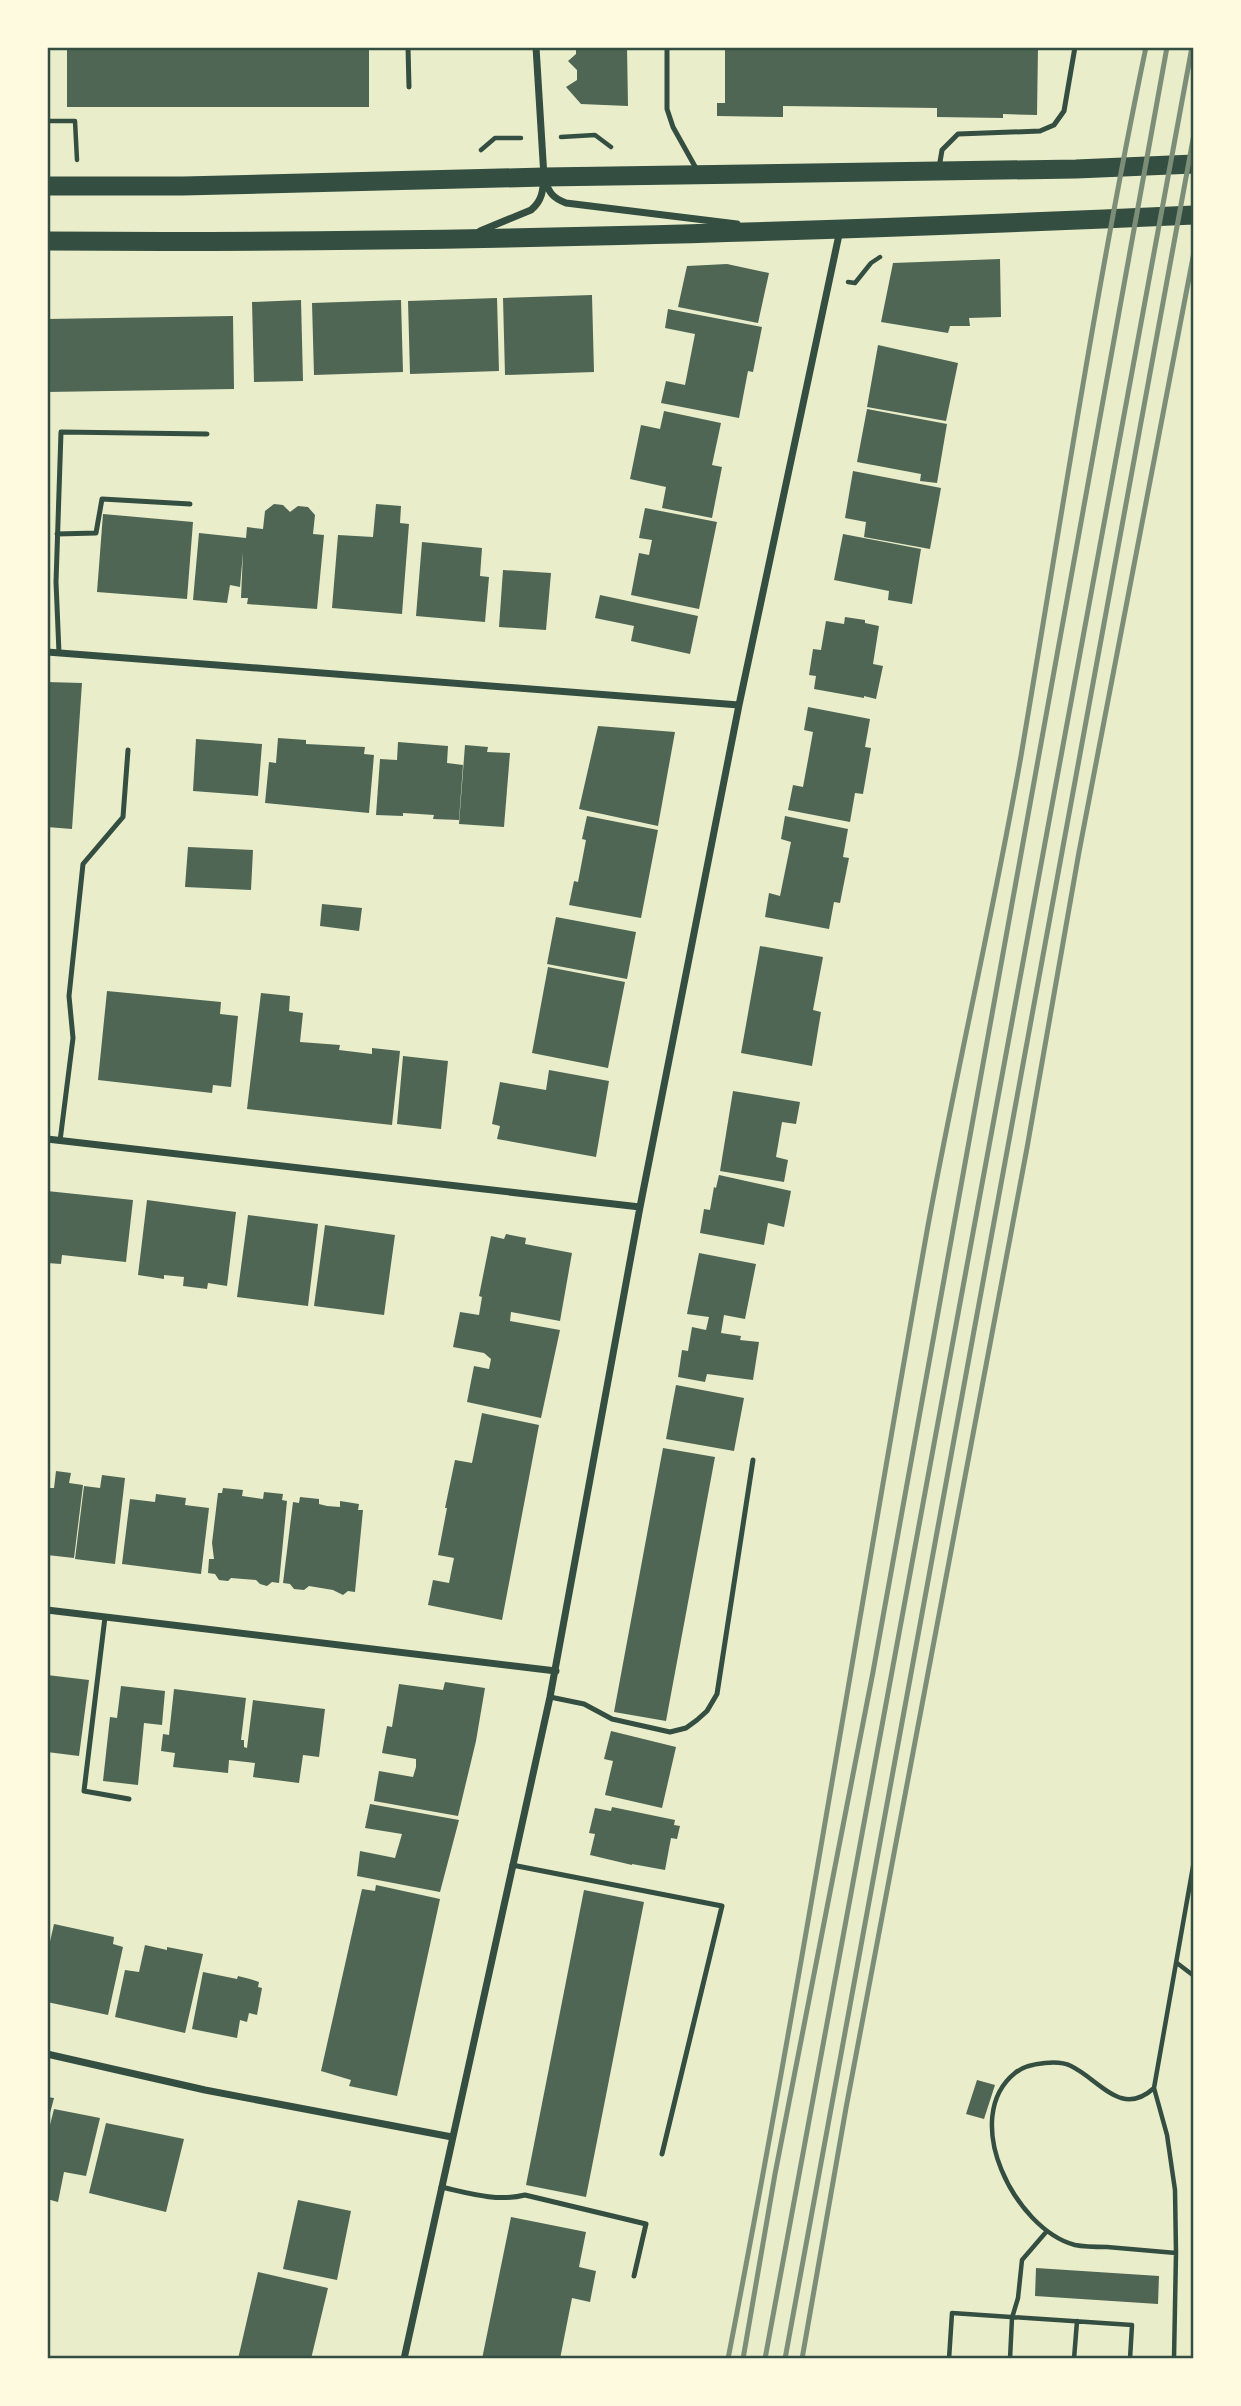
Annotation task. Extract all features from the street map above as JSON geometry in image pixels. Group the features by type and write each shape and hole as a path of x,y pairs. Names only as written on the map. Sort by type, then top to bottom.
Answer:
{"highway":[{"path":"47,186 196,186 544,177 1076,169 1194,164"},
{"path":"47,241 463,239 1194,215"}],"street":[{"path":"463,239 531,209 538,204 542,195 544,177 536,47"},
{"path":"544,177 549,192 566,203 783,230"},
{"path":"404,2359 556,1671 640,1208 739,705 841,228"},
{"path":"47,652 739,705"},
{"path":"47,1139 640,1208"},
{"path":"47,1610 556,1671"},
{"path":"47,2054 205,2090 452,2137"}],"lane":[{"path":"408,47 409,87"},
{"path":"667,47 667,109 673,127 700,175"},
{"path":"939,171 942,150 958,134 1040,131 1054,125 1064,111 1075,47"},
{"path":"60,653 56,582 61,432 207,434"},
{"path":"57,534 96,533 102,499 190,504"},
{"path":"60,1141 73,1038 69,996 83,864 123,817 128,750"},
{"path":"550,1697 584,1704 612,1719 670,1732 686,1728 708,1711 717,1694 753,1460"},
{"path":"105,1617 84,1791 129,1799"},
{"path":"512,1865 722,1906 662,2154"},
{"path":"441,2187 483,2196 511,2198 525,2195 646,2224 634,2276"}],"path":[{"path":"47,121 75,121 77,161"},
{"path":"851,283 855,284 870,263 889,251"},
{"path":"1174,2359 1175,2190 1169,2148 1154,2088 1194,1862"},
{"path":"1177,1963 1194,1976"},
{"path":"1154,2088 1144,2097 1126,2100 1110,2093 1070,2065 1056,2062 1035,2064 1016,2071 1001,2087 991,2122 993,2146 1003,2175 1022,2208 1047,2231 1075,2245 1176,2253"},
{"path":"1010,2359 1012,2318 1018,2298 1022,2260 1047,2231"},
{"path":"949,2359 952,2313 1132,2325 1130,2359"},
{"path":"1074,2359 1077,2321"}],"building":[{"path":"67,47 369,47 369,107 67,107"},
{"path":"576,47 627,47 628,106 581,104 566,87 577,80 577,70 568,61 576,54"},
{"path":"725,47 1038,47 1037,115 1003,114 1003,118 937,117 937,108 783,106 783,117 717,116 717,103 725,103"},
{"path":"1000,259 1001,317 969,318 970,326 950,326 948,333 881,322 893,263"},
{"path":"727,264 769,273 758,323 678,307 687,266"},
{"path":"592,295 594,372 505,375 503,298"},
{"path":"497,298 499,371 410,374 408,301"},
{"path":"301,300 303,381 254,382 252,302"},
{"path":"401,300 403,372 314,375 312,303"},
{"path":"668,309 762,327 753,372 748,371 739,418 661,403 666,381 685,385 695,334 665,328"},
{"path":"233,316 234,389 47,392 47,319"},
{"path":"878,345 958,363 946,421 867,407"},
{"path":"867,409 947,424 937,483 920,481 921,474 857,462"},
{"path":"664,411 721,423 712,465 722,467 712,518 662,508 666,487 630,479 641,425 660,429"},
{"path":"853,471 941,488 930,549 864,537 866,522 845,518"},
{"path":"274,504 283,505 290,512 298,506 308,507 315,515 313,534 324,535 317,609 247,604 248,598 241,598 243,552 240,587 230,585 227,603 193,600 199,533 246,538 247,527 263,529 265,511"},
{"path":"376,504 401,506 400,523 409,524 402,614 332,608 338,535 373,537"},
{"path":"645,508 717,522 699,609 631,595 639,553 649,555 652,540 639,538"},
{"path":"103,514 193,522 187,599 97,592"},
{"path":"843,534 921,549 912,604 888,600 889,591 834,580"},
{"path":"422,542 482,548 480,576 489,577 485,622 416,616"},
{"path":"503,570 551,573 546,630 499,627"},
{"path":"600,595 698,616 690,654 631,641 634,626 595,618"},
{"path":"845,617 865,620 865,623 879,626 873,664 883,666 876,699 814,689 816,676 809,675 813,649 821,650 826,621 844,624"},
{"path":"47,682 82,683 72,829 47,827"},
{"path":"808,707 870,719 865,747 871,748 863,794 855,793 850,822 788,810 793,785 803,787 813,732 804,730"},
{"path":"598,726 675,732 658,826 579,809"},
{"path":"278,738 306,740 306,744 365,747 364,754 374,755 369,813 265,803 269,762 276,763"},
{"path":"196,739 262,744 258,796 193,791"},
{"path":"398,742 448,746 447,763 463,765 459,820 433,819 434,815 403,813 403,816 376,815 380,759 397,760"},
{"path":"465,745 488,747 487,752 510,753 504,827 459,824"},
{"path":"587,816 658,830 641,918 569,905 574,881 578,882 586,840 582,839"},
{"path":"785,816 848,829 843,857 849,858 840,903 834,902 829,929 765,917 769,893 780,896 791,842 781,839"},
{"path":"188,847 253,850 251,890 185,887"},
{"path":"322,904 362,908 359,931 320,926"},
{"path":"556,917 636,932 627,979 547,964"},
{"path":"760,946 823,957 813,1010 821,1012 812,1066 741,1053"},
{"path":"548,967 625,982 608,1068 532,1053"},
{"path":"107,991 221,1002 220,1014 238,1016 231,1087 213,1085 212,1093 98,1080"},
{"path":"261,993 290,996 289,1011 303,1013 300,1042 340,1045 339,1050 372,1054 372,1048 400,1051 392,1125 247,1109"},
{"path":"403,1056 448,1061 441,1129 397,1124"},
{"path":"549,1070 609,1081 596,1157 497,1139 500,1126 492,1124 500,1082 546,1090"},
{"path":"733,1091 800,1102 796,1124 782,1122 776,1157 788,1160 784,1182 720,1171"},
{"path":"719,1175 791,1191 784,1227 768,1223 764,1245 700,1233 704,1209 710,1210"},
{"path":"47,1191 133,1200 126,1262 62,1255 61,1264 47,1263"},
{"path":"147,1200 236,1212 227,1286 208,1283 207,1289 183,1286 184,1277 164,1275 164,1279 138,1275"},
{"path":"248,1215 318,1224 308,1306 237,1297"},
{"path":"325,1225 395,1235 384,1315 314,1306"},
{"path":"506,1234 526,1238 525,1244 572,1253 560,1321 511,1312 510,1321 560,1330 541,1418 467,1402 474,1366 489,1369 491,1359 484,1353 453,1347 460,1312 479,1315 482,1297 479,1296 491,1236 504,1239"},
{"path":"699,1253 756,1264 745,1319 724,1315 721,1333 741,1336 740,1340 759,1342 753,1380 707,1374 705,1382 678,1377 682,1350 688,1351 692,1327 706,1330 709,1317 687,1314"},
{"path":"676,1385 744,1398 734,1451 666,1439"},
{"path":"482,1413 539,1425 502,1620 428,1605 433,1580 449,1583 454,1558 438,1555 445,1508 455,1460 472,1463"},
{"path":"663,1448 715,1457 666,1721 614,1712"},
{"path":"56,1471 71,1473 69,1483 83,1485 74,1558 47,1555 47,1488 54,1488"},
{"path":"102,1475 125,1478 115,1564 75,1559 84,1486 100,1488"},
{"path":"223,1488 243,1490 242,1496 263,1499 264,1492 283,1494 282,1500 287,1501 279,1583 272,1582 267,1586 256,1580 219,1580 215,1574 208,1573 209,1559 214,1559 212,1543 218,1493 222,1493"},
{"path":"156,1494 186,1498 185,1505 209,1508 201,1574 122,1564 130,1499 155,1502"},
{"path":"300,1497 319,1499 319,1504 327,1506 340,1507 340,1501 359,1504 358,1510 363,1510 355,1592 348,1591 343,1595 333,1590 309,1586 304,1590 294,1589 290,1584 283,1583 293,1502 299,1503"},
{"path":"47,1675 89,1680 79,1756 47,1752"},
{"path":"445,1682 485,1688 476,1741 458,1816 374,1801 379,1771 413,1777 416,1767 416,1759 382,1753 387,1726 392,1727 399,1684 443,1690"},
{"path":"121,1686 165,1691 162,1725 144,1723 138,1785 103,1781 110,1717 117,1718"},
{"path":"174,1689 246,1698 241,1740 244,1740 244,1747 247,1748 253,1700 325,1709 319,1757 303,1755 299,1783 253,1777 255,1763 229,1760 228,1773 173,1767 175,1753 161,1751 163,1734 169,1735"},
{"path":"611,1731 676,1747 662,1808 605,1795 613,1761 604,1759"},
{"path":"370,1804 459,1820 440,1892 357,1876 360,1851 395,1858 402,1834 365,1828"},
{"path":"612,1807 675,1820 674,1825 680,1826 677,1839 671,1838 665,1870 590,1855 595,1834 589,1833 595,1808 611,1811"},
{"path":"376,1885 440,1899 397,2096 349,2086 351,2080 321,2071 362,1889 375,1891"},
{"path":"584,1890 644,1902 586,2197 526,2185"},
{"path":"54,1924 114,1937 113,1944 123,1947 108,2015 47,2002 47,1955"},
{"path":"145,1945 203,1954 185,2033 115,2017 125,1970 139,1972"},
{"path":"203,1972 237,1979 238,1976 259,1982 258,1987 262,1988 257,2015 249,2013 247,2022 240,2020 237,2038 192,2029"},
{"path":"977,2080 995,2085 984,2119 966,2114"},
{"path":"47,2097 54,2098 48,2121 47,2121"},
{"path":"54,2109 100,2118 86,2176 64,2172 58,2202 47,2199 47,2137"},
{"path":"106,2123 184,2139 166,2212 89,2193"},
{"path":"298,2200 351,2211 337,2280 283,2269"},
{"path":"511,2217 586,2232 579,2267 596,2271 590,2302 572,2298 560,2359 482,2359"},
{"path":"1036,2268 1159,2276 1158,2304 1035,2296"},
{"path":"258,2272 328,2288 311,2359 238,2359"}],"railway":[{"path":"728,2359 805,1936 927,1231 1010,816 1095,312 1146,47"},
{"path":"743,2359 775,2174 873,1672 1167,47"},
{"path":"765,2359 1192,47"},
{"path":"785,2359 1194,134"},
{"path":"802,2359 846,2108 1027,1148 1079,852 1194,252"}]}
